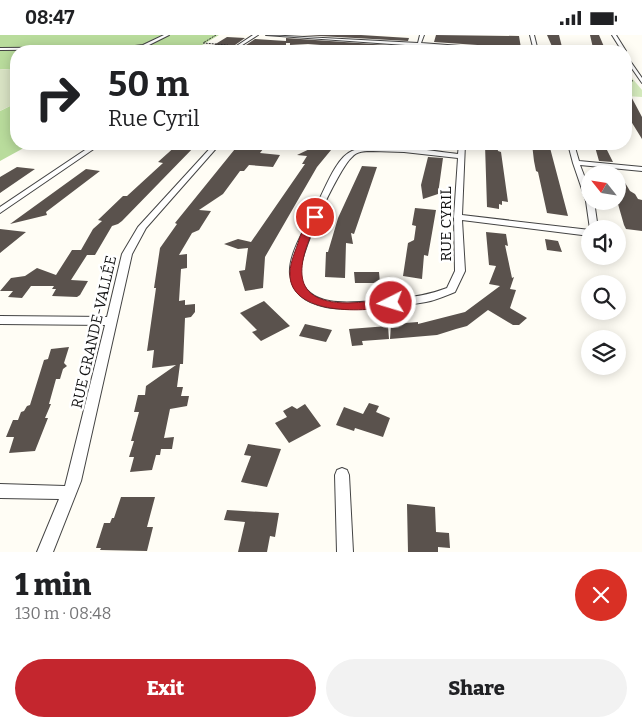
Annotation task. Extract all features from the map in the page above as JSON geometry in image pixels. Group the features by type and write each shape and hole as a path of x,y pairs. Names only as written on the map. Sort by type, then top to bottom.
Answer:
{"street":[{"path":"146,45 167,35"},
{"path":"240,45 256,35"},
{"path":"268,35 419,45 422,35"},
{"path":"632,66 642,81"},
{"path":"0,211 89,150"},
{"name":"RUE GRANDE-VALLÉE","path":"45,552 74,481 127,255 142,227 212,150"},
{"name":"RUE CYRIL","path":"359,150 351,153 337,173 301,248 295,275 300,291 319,302 347,307 427,299 451,289 460,271 458,217 462,150"},
{"name":"RUE CYRIL","path":"391,150 461,156"},
{"path":"573,150 581,177"},
{"path":"576,163 642,169"},
{"path":"458,217 581,232"},
{"path":"0,321 112,321"},
{"path":"342,475 345,552"},
{"path":"0,491 69,493"}],"green space":[{"path":"0,35 219,35 202,45 10,45 10,70 0,69"},
{"path":"0,69 10,70 10,106 0,111"},
{"path":"632,78 642,90 642,97 632,96"},
{"path":"10,106 10,150 20,150 0,161 0,111"}],"building":[{"path":"302,35 361,35 409,38 408,41"},
{"path":"436,35 519,36 520,45 478,45 434,42"},
{"path":"547,35 559,35 562,45 551,45"},
{"path":"590,35 599,35 603,45 592,45"},
{"path":"227,37 245,38 235,45 214,45"},
{"path":"286,38 388,45 290,45 290,43 286,43 286,45 246,45 255,39 286,41"},
{"path":"632,98 642,117 642,139 632,123"},
{"path":"171,150 191,150 122,221 112,226 95,255 87,255 71,280 88,281 80,295 77,297 52,296 56,289 52,289 54,286 31,286 22,298 8,297 13,291 0,291 11,278 25,276 37,268 56,275 72,250 81,250 93,229 102,221 98,220 123,196 127,196 163,163 158,162"},
{"path":"234,150 262,150 260,153 280,155 273,167 249,165 244,171 240,171 223,194 199,210 211,211 199,230 192,233 179,255 187,254 187,268 181,269 179,301 185,300 185,305 195,304 195,312 191,317 185,318 183,364 180,364 177,387 183,387 181,396 189,396 187,406 170,409 164,438 174,437 172,449 161,449 160,455 156,455 152,470 130,472 134,457 129,457 134,441 131,441 139,412 134,412 138,395 145,395 146,386 176,365 152,368 154,350 147,351 160,248 177,224 175,223"},
{"path":"307,150 331,150 317,167 265,257 263,288 245,291 239,271 245,270 248,248 238,249 224,244 238,239 251,242 305,164 302,164 307,156 297,155"},
{"path":"485,150 498,150 501,152 508,202 502,201 502,205 499,204 499,209 487,207"},
{"path":"533,150 551,150 568,216 547,213"},
{"path":"596,150 607,150 613,162 599,161"},
{"path":"428,157 443,158 438,194 423,199 421,185"},
{"path":"362,166 377,167 354,234 351,233 353,244 346,243 345,278 325,277 326,252 328,252 338,218"},
{"path":"17,167 35,169 0,193 0,177"},
{"path":"86,169 100,171 46,212 47,215 10,224"},
{"path":"626,184 638,199 642,200 642,231 626,229 626,220 623,220 620,210 626,210"},
{"path":"415,208 436,210 428,256 424,255 422,279 403,276 408,243 414,240 416,226 412,225"},
{"path":"0,229 26,232 0,253"},
{"path":"486,232 506,234 508,246 505,245 512,278 514,277 510,289 516,290 510,308 527,318 519,325 513,325 488,310 467,326 437,335 390,339 391,324 418,322 418,324 465,312 500,286 489,284 496,266 489,265"},
{"path":"545,239 558,241 562,252 547,250"},
{"path":"354,272 379,272 380,283 355,283"},
{"path":"264,301 290,326 261,341 252,332 257,330 240,313"},
{"path":"305,324 332,330 326,342 299,336"},
{"path":"388,326 389,339 362,341 363,345 352,346 349,329"},
{"path":"69,347 64,363 67,366 63,369 60,379 56,379 49,404 51,404 45,418 48,418 35,451 9,453 14,437 6,437 13,420 18,420 21,412 30,405 44,360 48,359 51,349"},
{"path":"369,403 379,406 376,412 390,418 383,437 355,428 354,431 336,425 344,407 363,414"},
{"path":"305,404 321,426 289,443 275,423 287,417 283,411 292,406 297,409"},
{"path":"248,444 281,449 267,487 241,482 251,456 244,455"},
{"path":"121,497 155,497 147,527 153,527 147,551 100,550 101,548 96,548 104,523 110,523 112,518 114,518"},
{"path":"407,504 435,507 436,532 449,533 450,548 438,547 438,552 408,552"},
{"path":"227,510 279,513 275,537 270,536 267,552 238,552 245,522 224,520"}],"route":[{"path":"315,217 306,234 299,255 295,275 300,291 319,302 347,307 391,303"}]}
